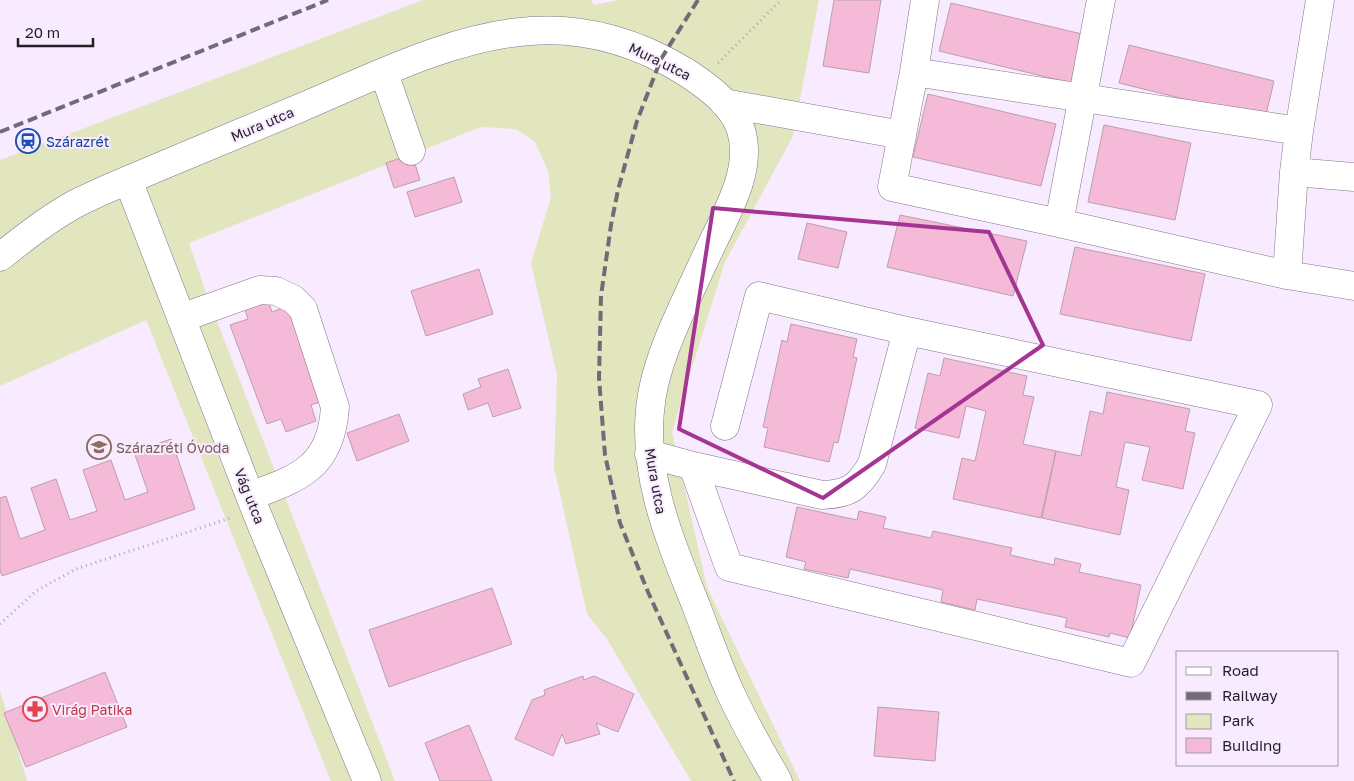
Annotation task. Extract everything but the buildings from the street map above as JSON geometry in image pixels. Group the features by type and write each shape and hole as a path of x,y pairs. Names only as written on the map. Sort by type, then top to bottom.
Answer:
{"street":[{"path":"925,0 914,72 892,187 1287,275 1354,286"},
{"path":"1058,223 1101,0"},
{"path":"1287,275 1294,172 1320,0"},
{"name":"Mura utca","path":"0,257 43,224 75,205 128,180 417,59 484,39 526,31 552,30 604,37 625,43 662,59 699,81 724,103 736,118 742,132 744,152 741,176 732,201 672,331 658,369 649,417 649,454 654,488 665,527 729,690 778,781"},
{"path":"914,72 1299,131"},
{"path":"384,73 411,151"},
{"path":"724,103 902,135"},
{"path":"1294,172 1354,177"},
{"name":"Vág utca","path":"128,180 253,502 367,781"},
{"path":"181,318 260,290 276,291 293,299 302,309 335,407 334,423 327,444 316,462 307,471 253,502"},
{"path":"693,466 729,567 1131,663 1258,405 907,331 759,296 725,426"},
{"path":"649,454 693,466 822,495 838,494 852,489 864,479 872,464 907,331"}],"path":[{"path":"699,81 781,0"},
{"path":"0,624 36,591 76,569 253,502"}],"highlighted area":[{"path":"713,208 989,232 1043,345 823,498 679,429"}],"green space":[{"path":"423,0 591,0 594,5 619,0 819,0 793,136 725,262 672,432 707,587 800,781 691,781 607,639 587,614 554,468 557,375 531,263 551,197 548,171 535,142 516,129 481,127 189,243 208,298 395,781 331,781 146,320 0,386 0,160"},
{"path":"0,690 27,781 0,781"}],"railway":[{"path":"0,132 328,0"},
{"path":"698,0 661,59 637,121 618,190 601,296 599,378 605,455 620,523 648,592 734,781"}],"place":[{"name":"Szárazrét","path":"28,141"},
{"name":"Szárazréti Óvoda","path":"99,447"},
{"name":"Virág Patika","path":"35,709"}]}
